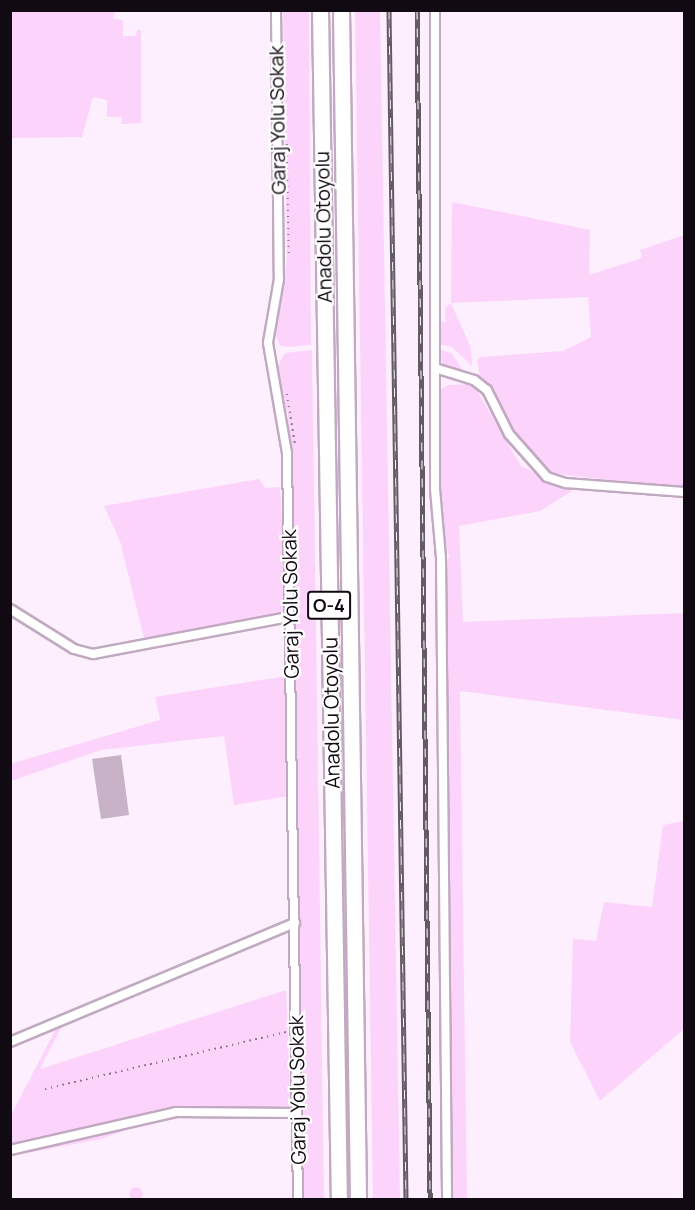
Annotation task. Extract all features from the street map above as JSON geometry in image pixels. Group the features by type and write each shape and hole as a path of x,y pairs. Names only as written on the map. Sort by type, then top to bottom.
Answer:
{"highway":[{"name":"Anadolu Otoyolu","path":"320,10 339,1200"},
{"name":"Anadolu Otoyolu","path":"341,10 358,1200"}],"street":[{"name":"Garaj Yolu Sokak","path":"276,10 279,279 268,343 287,453 298,1200"},
{"path":"435,10 435,489 441,558 447,1200"},
{"path":"435,368 474,380 487,390 509,434 547,477 566,483 684,492"},
{"path":"10,609 74,649 93,654 289,617"},
{"path":"10,1042 295,923"},
{"path":"10,1150 176,1112 297,1113"}],"path":[{"path":"45,1089 296,1030"}],"shaded area":[{"path":"10,11 115,11 113,19 123,20 123,36 136,36 137,30 141,30 141,123 121,124 122,117 107,117 107,100 93,97 82,137 11,138"},
{"path":"283,11 309,11 311,345 286,347 280,345 275,334 287,260"},
{"path":"355,11 380,11 400,1200 373,1199"},
{"path":"452,202 590,230 589,275 642,258 640,250 684,235 684,489 549,473 534,461 480,376 477,360 481,357 563,351 591,337 588,297 451,303"},
{"path":"451,303 471,348 472,366 452,347 438,344 441,321 446,323 445,308"},
{"path":"440,349 452,354 465,374 442,363"},
{"path":"312,350 324,1199 301,1199 288,414 276,369 285,353"},
{"path":"473,384 521,466 572,491 540,511 459,526 463,622 684,613 684,720 460,691 467,1200 451,1199 442,572 449,556 439,521 436,400 439,390 448,385"},
{"path":"259,479 265,488 280,487 286,580 281,623 147,650 120,541 104,506"},
{"path":"286,676 289,796 234,805 224,736 101,750 11,781 10,764 160,720 155,697"},
{"path":"684,821 684,1029 600,1101 570,1042 573,939 596,941 604,902 652,907 663,825"},
{"path":"286,990 291,1115 158,1119 101,1139 11,1156 11,1115 58,1025 62,1026 40,1069"},
{"path":"133,1187 139,1187 143,1194 139,1201 133,1201 129,1197 129,1191"}],"building":[{"path":"121,755 129,815 101,819 92,759"}],"railway":[{"path":"389,10 406,1200"},
{"path":"417,10 430,1200"}]}
